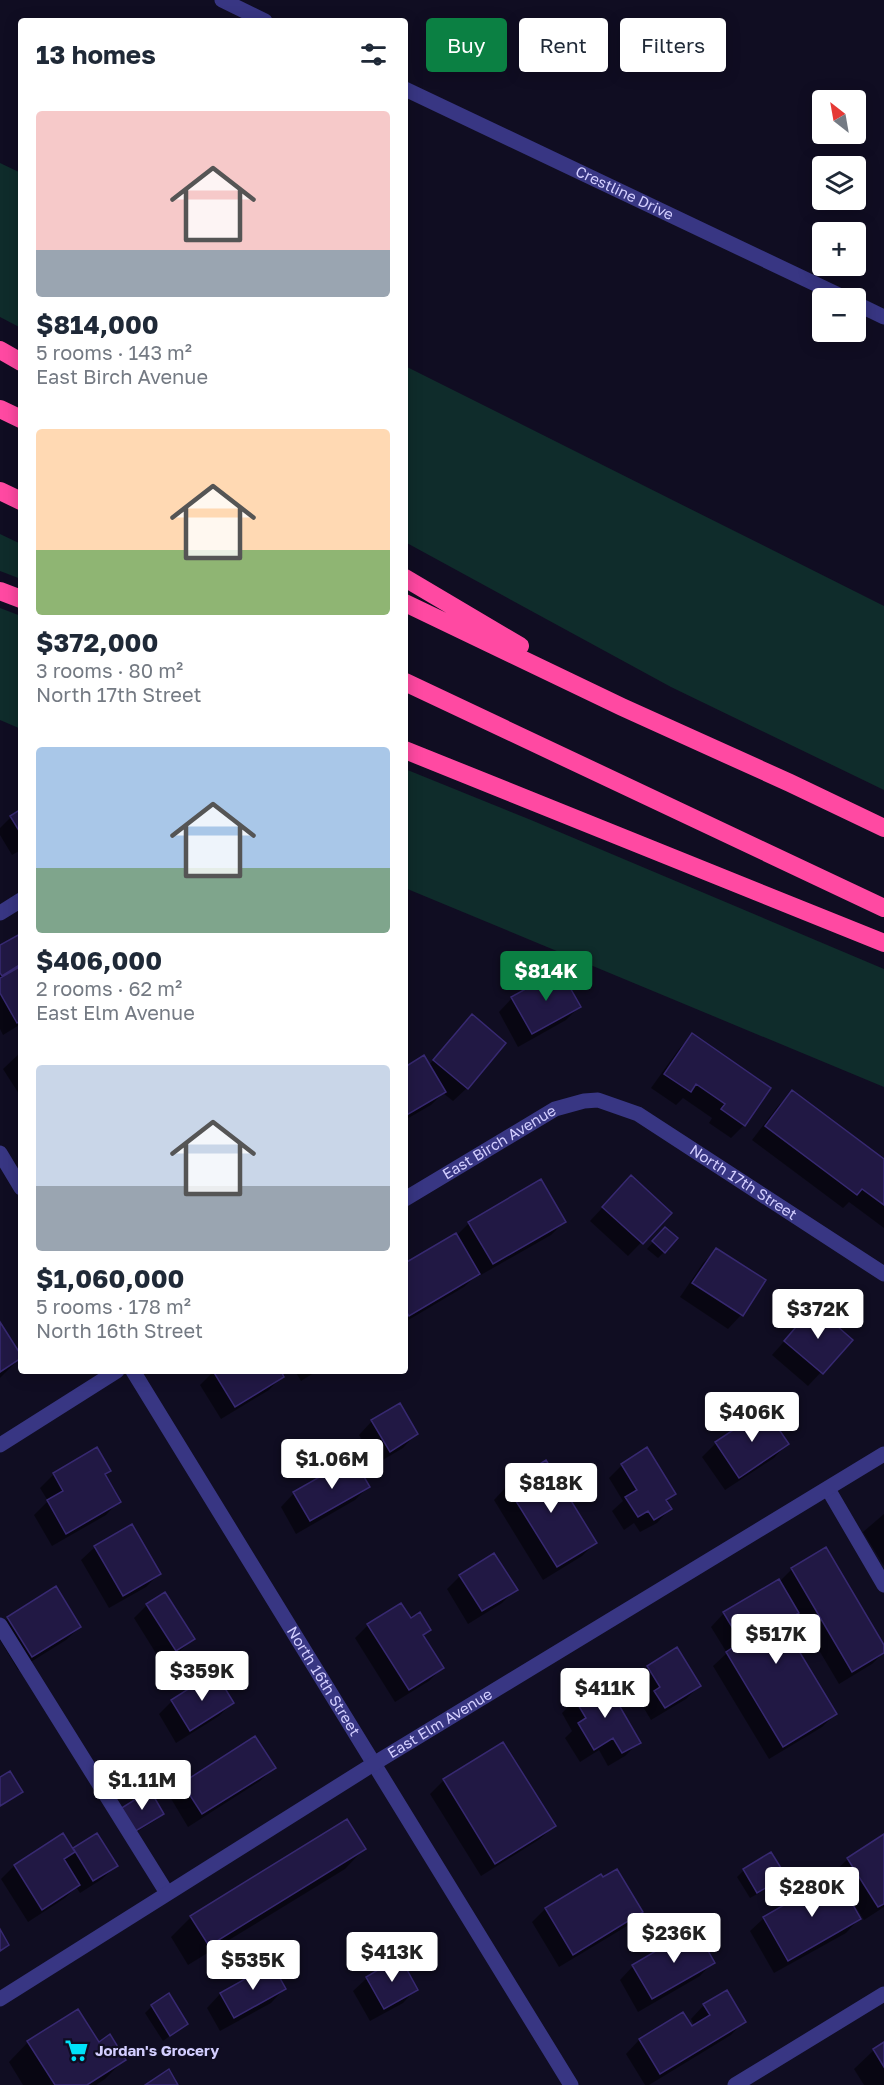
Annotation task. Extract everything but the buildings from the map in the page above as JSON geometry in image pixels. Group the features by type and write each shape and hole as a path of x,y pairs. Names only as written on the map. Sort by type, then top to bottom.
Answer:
{"highway":[{"path":"0,350 18,360"},
{"path":"0,409 18,418"},
{"path":"0,491 18,500"},
{"path":"408,580 622,707"},
{"path":"0,591 18,598"},
{"path":"408,604 622,707 884,828"},
{"path":"408,683 884,908"},
{"path":"408,751 884,943"}],"street":[{"path":"222,0 259,18"},
{"name":"Crestline Drive","path":"408,90 824,288"},
{"path":"866,308 884,317"},
{"path":"0,913 18,902"},
{"name":"East Birch Avenue","path":"408,1197 555,1109 584,1101 598,1100"},
{"name":"North 17th Street","path":"598,1100 639,1114 884,1274"},
{"path":"0,1153 18,1183"},
{"path":"0,1444 112,1374"},
{"name":"North 16th Street","path":"135,1374 375,1762 571,2085"},
{"name":"East Elm Avenue","path":"0,1999 375,1762 884,1454"},
{"path":"828,1489 884,1585"},
{"path":"0,1625 167,1893"},
{"path":"735,2085 884,1994"}],"green space":[{"path":"0,163 18,172 18,326 0,317"},
{"path":"408,368 884,606 884,790 671,687 408,544"},
{"path":"0,534 18,543 18,578 0,571"},
{"path":"0,608 18,615 18,728 0,720"},
{"path":"408,770 884,969 884,1087 408,889"}],"place":[{"name":"Jordan's Grocery","path":"77,2051"}]}
